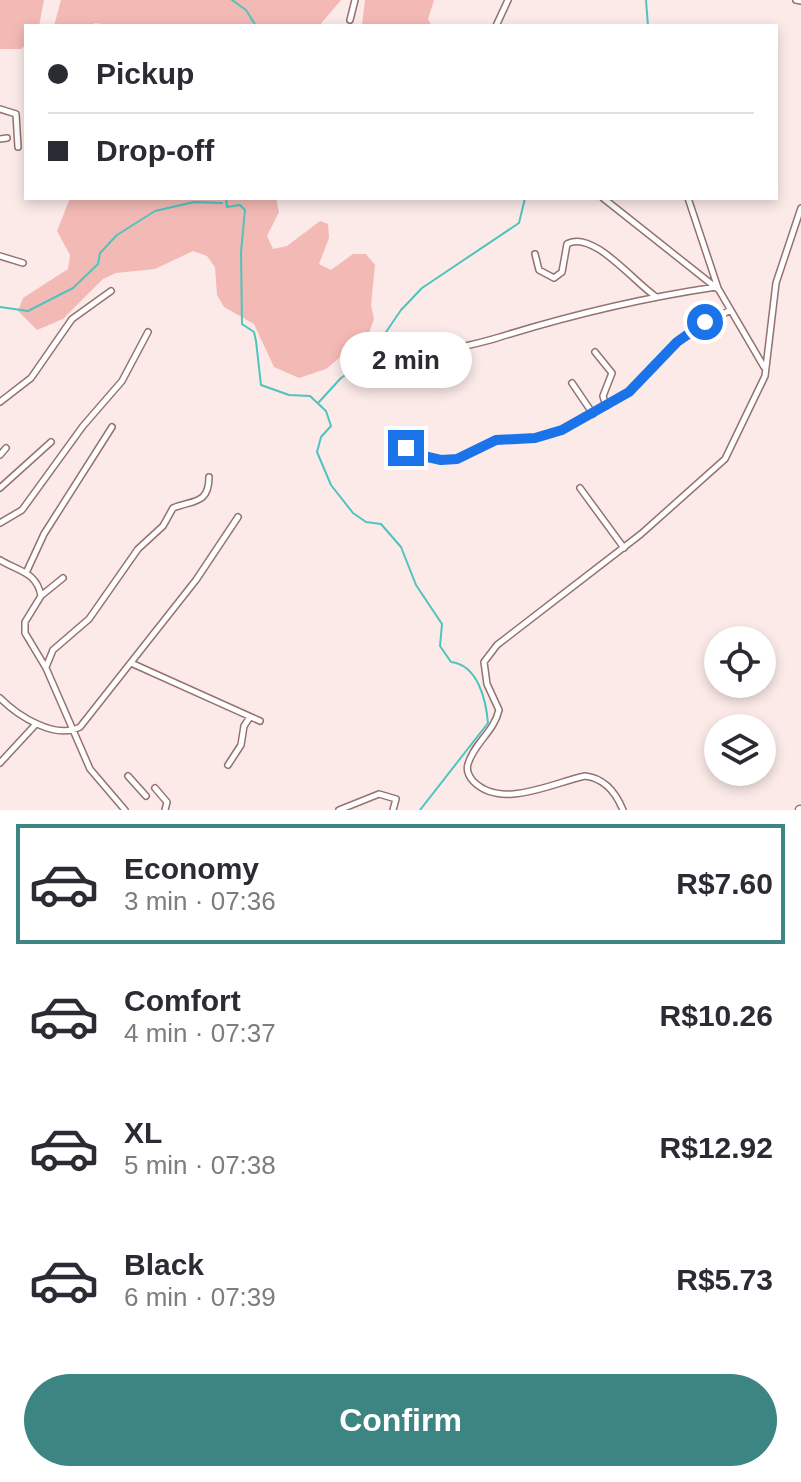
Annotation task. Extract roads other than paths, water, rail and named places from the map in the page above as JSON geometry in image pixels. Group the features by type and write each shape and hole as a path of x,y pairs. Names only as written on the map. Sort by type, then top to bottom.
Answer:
{"street":[{"path":"350,20 355,0"},
{"path":"497,24 508,0"},
{"path":"0,109 12,110 16,114 18,147"},
{"path":"606,200 717,288"},
{"path":"689,200 717,288 765,368"},
{"path":"623,810 615,794 595,777 585,776 505,795 482,788 467,771 472,756 490,732 498,714 485,676 487,657 512,633 624,548 720,465 756,398 765,368 776,283 801,208"},
{"path":"535,254 539,270 554,278 562,272 567,244 583,241 604,251 629,277 656,296"},
{"path":"0,256 23,263"},
{"path":"404,373 448,348 656,296 717,288"},
{"path":"0,402 31,378 72,319 111,291"},
{"path":"405,443 410,453 441,460 457,459 496,440 548,436 593,414 640,383 677,342 730,310"},
{"path":"0,523 22,510 83,426 122,381 148,332"},
{"path":"595,352 612,373 603,396 606,406"},
{"path":"572,383 593,414"},
{"path":"26,573 44,534 112,427"},
{"path":"0,488 51,442"},
{"path":"0,455 6,448"},
{"path":"46,668 53,650 89,619 138,549 163,526 173,508 203,499 209,477"},
{"path":"580,488 624,548"},
{"path":"0,698 36,724 72,732 87,721 196,580 238,517"},
{"path":"0,560 37,582 41,596"},
{"path":"63,578 41,596 24,629 46,668 94,776 125,810"},
{"path":"131,663 260,721"},
{"path":"228,765 241,745 244,726 250,717"},
{"path":"0,763 36,724"},
{"path":"128,776 146,796"},
{"path":"155,788 167,802 165,810"},
{"path":"339,810 379,794 396,799 393,810"}],"waterway":[{"path":"232,0 246,10 255,24"},
{"path":"646,0 648,24"},
{"path":"226,200 227,207 240,205 245,210 241,252 242,324 254,332 261,385 289,395 310,396 326,411 331,426 321,437 317,452 331,485 353,513 366,522 381,524 401,547 416,585 442,624 440,646 451,662 468,670 483,694 488,723 420,810"},
{"path":"319,402 341,378 367,360 401,310 422,288 519,223 525,200"},
{"path":"0,307 28,311 73,288 98,264 100,253 117,235 155,211 194,202 222,203"}]}
